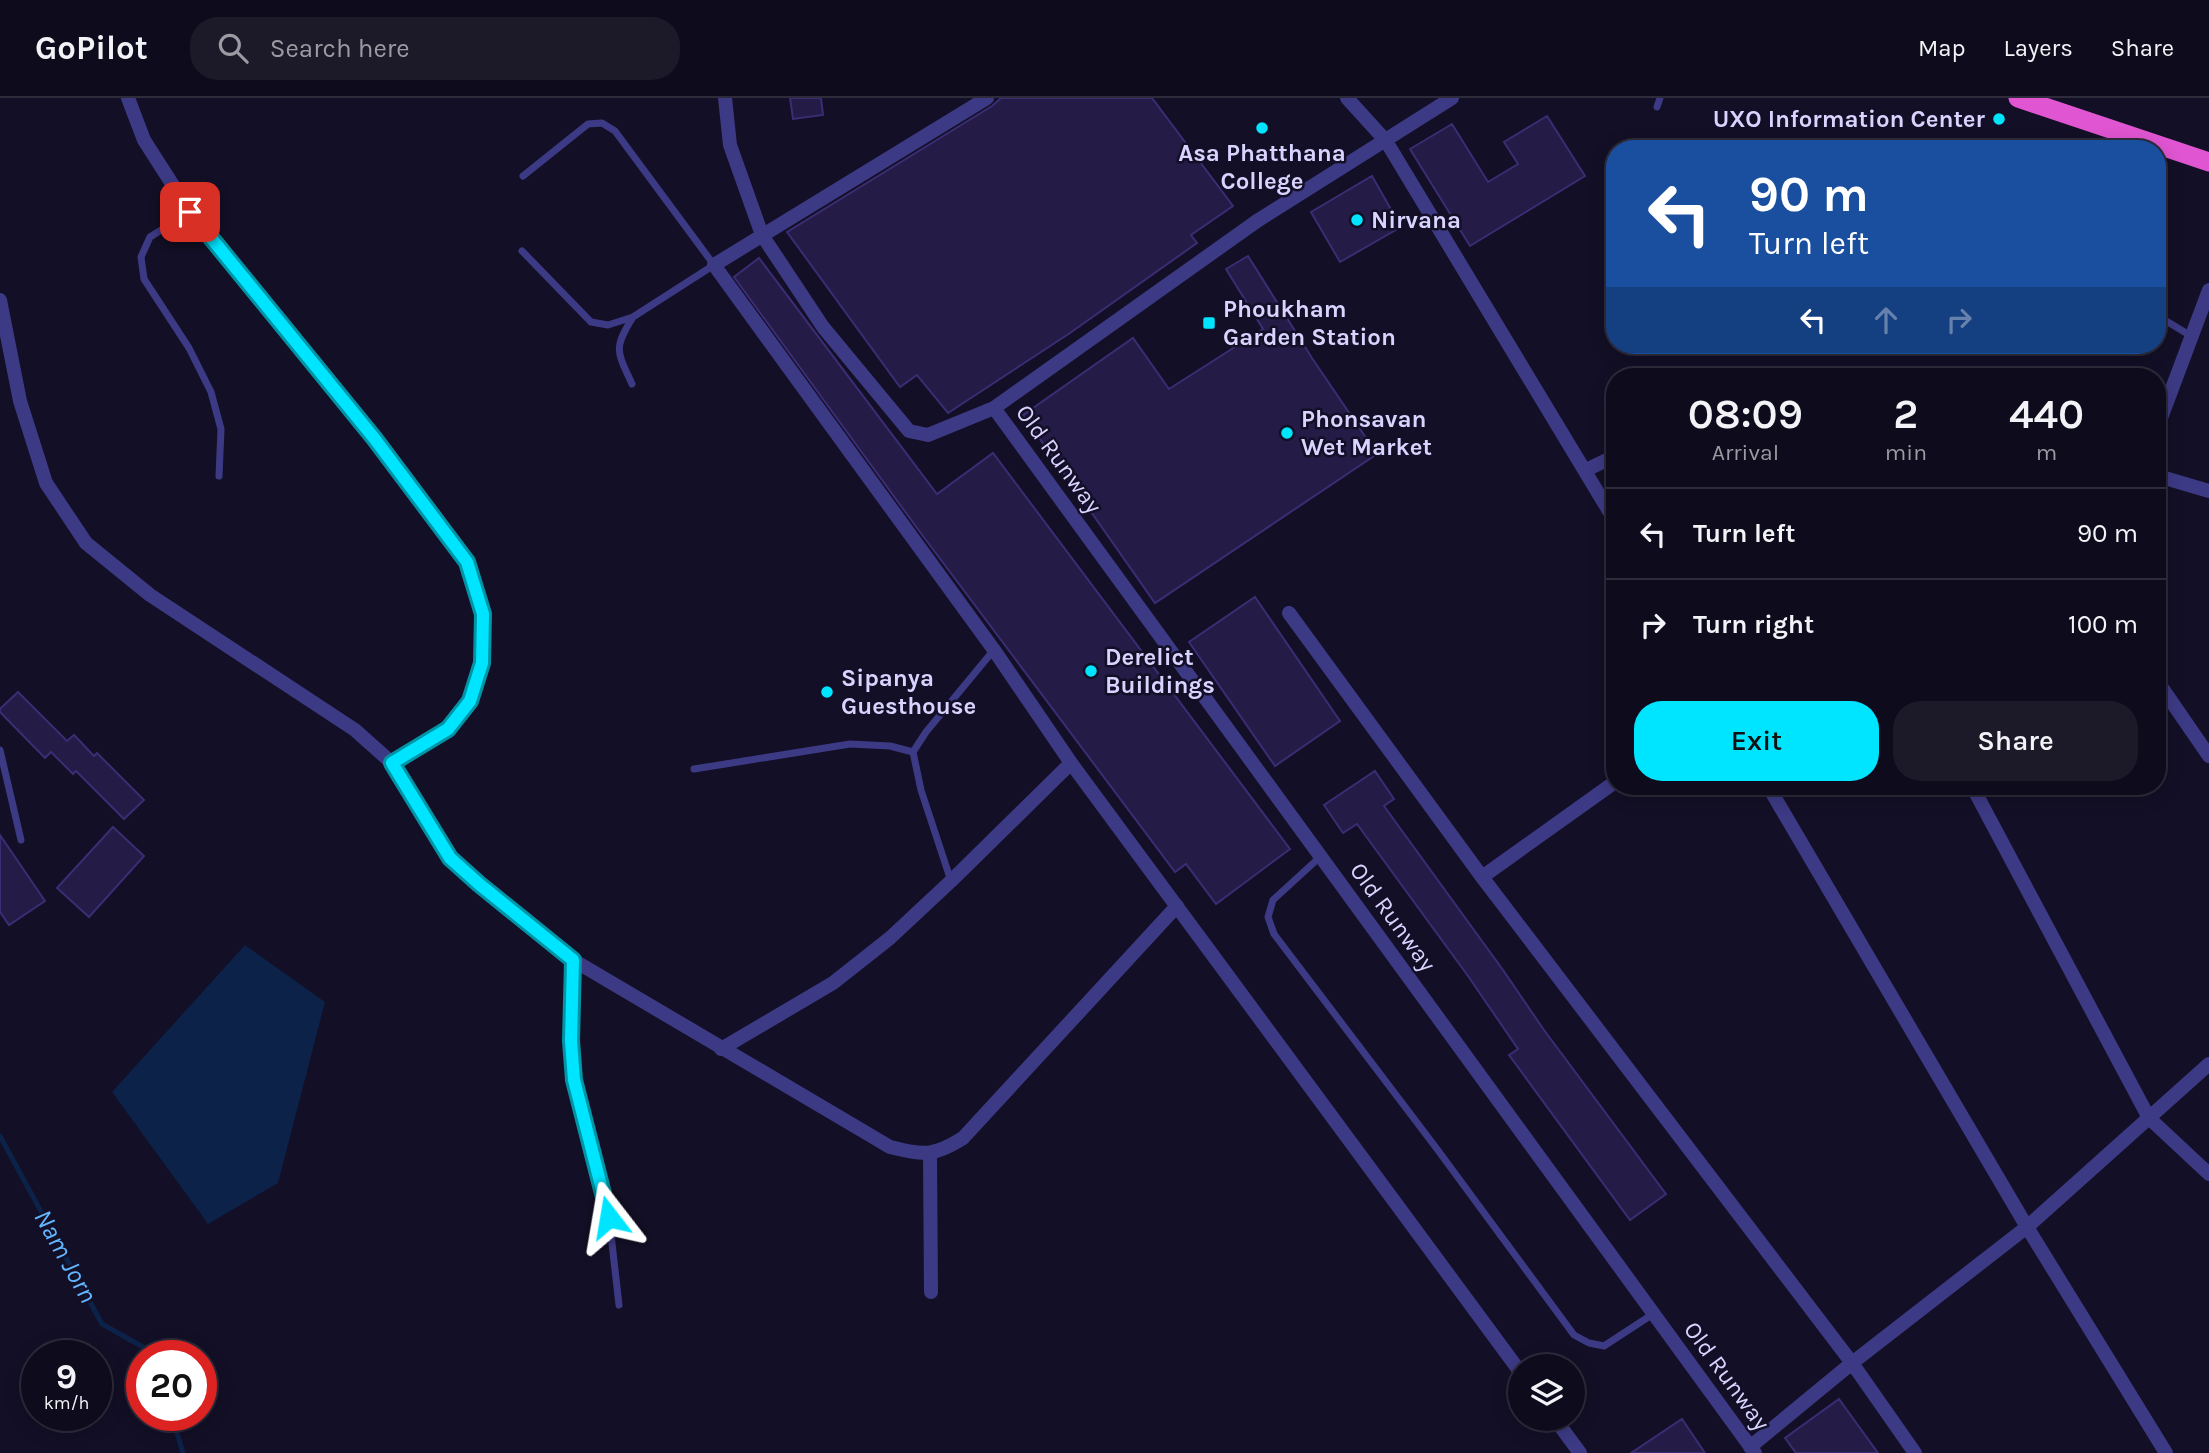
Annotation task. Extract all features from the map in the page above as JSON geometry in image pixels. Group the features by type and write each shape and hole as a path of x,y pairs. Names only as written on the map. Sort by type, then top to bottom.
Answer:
{"highway":[{"path":"2018,98 2143,140"},
{"path":"2166,148 2209,162"}],"street":[{"path":"128,98 144,140 190,212 374,438 467,562 483,614 482,663 470,701 448,729 392,763"},
{"path":"725,98 730,145 762,235 823,327 909,432 928,435 994,408 1257,221 1452,98"},
{"path":"987,98 714,265 994,650 1071,763 1508,1355"},
{"path":"1347,98 1386,141 1606,505"},
{"path":"2166,405 2209,290"},
{"path":"0,300 20,401 46,482 86,543 150,595 355,730 392,763 450,858 573,960 890,1147 921,1154 930,1153 943,1151 963,1138 1177,906"},
{"name":"Old Runway","path":"994,408 1752,1450"},
{"path":"1586,470 1606,460"},
{"path":"2166,478 2209,491"},
{"path":"1289,613 1482,877 1852,1363 1915,1453"},
{"path":"2166,694 2209,756"},
{"path":"721,1049 833,983 890,938 1071,763"},
{"path":"1482,877 1606,788"},
{"path":"1773,795 2026,1227 2166,1453"},
{"path":"1977,795 2149,1118 2209,1174"},
{"path":"1752,1450 1852,1363 2026,1227 2209,1064"},
{"path":"930,1153 930,1292"},
{"path":"1564,1431 1580,1453"}],"lane":[{"path":"1657,107 1660,98"},
{"path":"522,251 591,323 608,326 633,317 714,265 615,131 602,123 587,124 523,176"},
{"path":"190,212 150,237 141,257 144,279 189,348 211,392 221,429 219,475"},
{"path":"632,384 620,357 618,344 633,317"},
{"path":"2166,321 2192,336"},
{"path":"951,881 921,789 913,752 926,732 994,650"},
{"path":"694,769 850,744 890,746 913,752"},
{"path":"0,750 21,840"},
{"path":"1321,857 1272,900 1268,917 1274,934 1574,1335 1588,1343 1604,1346 1653,1314"},
{"path":"573,960 571,1041 574,1080 609,1217 619,1305"}],"water":[{"path":"245,945 325,1002 278,1183 208,1224 112,1092"}],"building":[{"path":"790,98 821,98 823,115 793,119"},
{"path":"1001,98 1152,98 1233,206 1191,235 1197,243 1070,333 948,413 917,375 900,387 787,232"},
{"path":"1547,116 1585,176 1470,246 1410,149 1452,124 1488,182 1518,164 1504,142"},
{"path":"1372,176 1401,227 1340,262 1311,212"},
{"path":"1248,256 1377,454 1155,603 1023,415 1133,338 1169,389 1263,329 1226,269"},
{"name":"Derelict Buildings","path":"759,258 937,494 993,453 1290,849 1216,904 1186,864 1175,872 917,528 734,277"},
{"path":"1255,597 1340,721 1275,766 1189,642"},
{"path":"18,692 67,741 74,735 94,756 97,753 144,800 124,819 76,771 73,774 51,752 45,758 0,712"},
{"path":"1375,771 1394,799 1384,806 1544,1030 1666,1194 1630,1220 1509,1055 1518,1049 1357,824 1343,833 1324,805"},
{"path":"113,827 144,856 89,917 57,888"},
{"path":"0,835 45,901 9,925 0,912"},
{"path":"1839,1399 1878,1453 1796,1453 1785,1438"},
{"path":"1682,1419 1705,1453 1631,1453"}],"waterway":[{"name":"Nam Jorn","path":"0,1136 102,1324 131,1340"},
{"name":"Nam Jorn","path":"176,1431 183,1453"}],"place":[{"name":"UXO Information Center","path":"1999,119"},
{"name":"Asa Phatthana College","path":"1262,128"},
{"name":"Nirvana","path":"1357,220"},
{"name":"Phoukham Garden Station","path":"1209,323"},
{"name":"Phonsavan Wet Market","path":"1287,433"},
{"name":"Derelict Buildings","path":"1091,671"},
{"name":"Sipanya Guesthouse","path":"827,692"}],"route":[{"path":"190,212 374,438 467,562 483,614 482,663 470,701 448,729 392,763 450,858 573,960 571,1041 574,1080 609,1217"}]}
